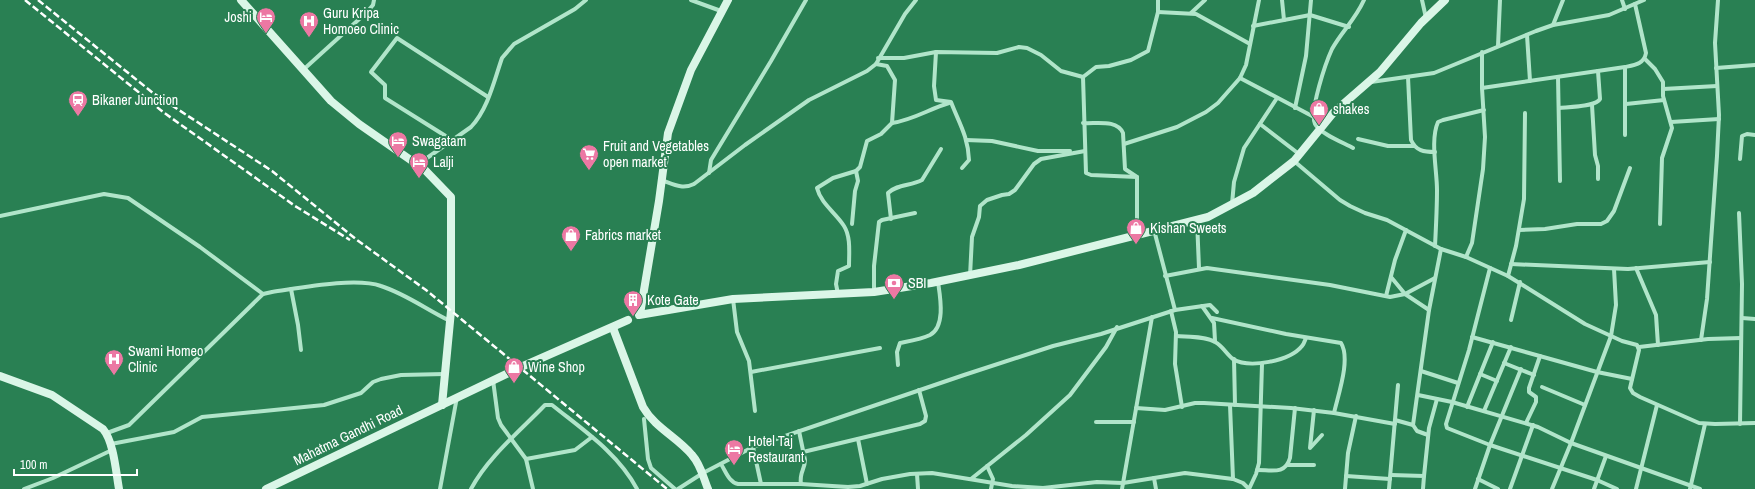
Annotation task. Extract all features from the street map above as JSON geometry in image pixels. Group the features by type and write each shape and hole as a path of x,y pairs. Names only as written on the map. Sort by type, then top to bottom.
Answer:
{"street":[{"path":"241,0 330,101 359,124 425,170 450,197 450,321 442,404"},
{"path":"303,70 367,12 373,6 374,0"},
{"path":"417,165 471,127 477,121 483,112 502,58 507,50 514,44 575,9 586,0"},
{"path":"691,0 721,11"},
{"path":"728,0 691,70 668,133 639,314 733,299 874,292 938,282 1019,265 1208,217 1253,194 1294,161 1334,112 1380,72 1426,18 1445,0"},
{"path":"710,173 711,160 772,61 806,0"},
{"path":"661,180 679,187 688,187 694,184 809,100 867,71 876,64 878,58 905,14 916,0"},
{"path":"1083,77 1096,67 1109,66 1131,60 1148,51 1158,12 1158,0"},
{"path":"1191,13 1205,0"},
{"path":"1124,144 1177,127 1206,112 1218,103 1240,78 1246,65 1259,0"},
{"path":"1282,0 1284,20"},
{"path":"1295,108 1306,56 1311,0"},
{"path":"1353,148 1319,130 1314,124 1314,106 1332,50 1349,27 1364,0"},
{"path":"1422,0 1426,18"},
{"path":"1498,46 1500,0"},
{"path":"1553,25 1563,0"},
{"path":"1622,0 1625,9"},
{"path":"1370,82 1434,73 1482,52 1553,25 1609,15 1644,0"},
{"path":"1701,340 1707,299 1710,262 1718,119 1715,43 1718,0"},
{"path":"1482,88 1625,67 1640,63 1645,59 1646,53 1635,4"},
{"path":"1158,12 1191,13 1202,16 1250,44"},
{"path":"1253,26 1310,15 1349,27"},
{"path":"1527,35 1530,81"},
{"path":"452,140 385,98 385,85 372,72 397,38 488,98"},
{"path":"878,58 904,58 936,52 997,53 1013,48 1027,48 1041,55 1062,70 1083,77"},
{"path":"936,52 934,86 936,100 952,102"},
{"path":"1466,257 1472,243 1483,169 1485,137 1482,88 1482,52"},
{"path":"1645,59 1660,76 1664,100 1671,122 1671,132 1662,158 1660,224"},
{"path":"876,64 887,66 895,80 892,123"},
{"path":"1716,68 1755,65"},
{"path":"1625,67 1625,135"},
{"path":"1559,108 1592,105 1599,102 1598,71"},
{"path":"1083,77 1083,123 1086,173 1090,175 1137,177"},
{"path":"1408,77 1411,140 1414,146 1419,150 1435,152"},
{"path":"1558,77 1560,181"},
{"path":"1240,78 1314,117"},
{"path":"1663,88 1717,86"},
{"path":"1232,204 1234,182 1244,148 1277,98"},
{"path":"1626,104 1664,100"},
{"path":"838,294 836,274 838,271 849,266 850,247 847,232 837,217 828,209 817,188 833,178 856,171 860,167 867,141 881,134 892,123 910,120 937,106 952,102"},
{"path":"952,102 966,140 969,160 962,168"},
{"path":"1592,105 1598,178"},
{"path":"1435,246 1437,202 1435,134 1438,122 1484,110"},
{"path":"1508,276 1519,230 1524,199 1525,113"},
{"path":"1671,122 1718,119"},
{"path":"1083,123 1115,125 1121,128 1123,133 1126,169 1137,177"},
{"path":"1260,124 1299,154"},
{"path":"1740,159 1742,136 1747,134 1755,135"},
{"path":"1358,139 1388,146 1414,146"},
{"path":"966,140 992,141 1038,151 1085,151"},
{"path":"890,219 888,193 898,187 917,183 922,180 941,149"},
{"path":"970,276 972,237 980,206 987,200 1009,194 1015,190 1034,164 1041,159 1085,151"},
{"path":"1294,161 1340,200 1365,214 1387,220 1441,249 1466,257 1508,276 1520,282 1585,324 1611,336 1635,343 1639,347 1701,340 1741,338"},
{"path":"1519,230 1545,229 1577,224 1601,224 1607,220 1614,211 1630,168"},
{"path":"852,224 855,191 858,181 856,171"},
{"path":"1137,177 1137,234"},
{"path":"0,216 104,194 128,198 200,247 264,294"},
{"path":"874,292 878,225 882,220 915,213"},
{"path":"1739,213 1742,284 1740,424"},
{"path":"1197,220 1199,268"},
{"path":"1154,230 1173,311 1176,336 1175,364 1182,406"},
{"path":"1386,296 1406,230"},
{"path":"1428,435 1417,431 1414,425 1429,310 1441,249"},
{"path":"1511,264 1614,269 1710,262"},
{"path":"1165,276 1199,268 1217,269 1330,285 1386,296 1405,294 1435,278"},
{"path":"1490,268 1472,337 1446,424 1447,428 1490,446 1597,480 1617,489"},
{"path":"1636,268 1656,315 1658,345"},
{"path":"1552,489 1611,336 1616,305 1614,269"},
{"path":"1391,277 1405,294 1429,310"},
{"path":"898,365 896,352 900,343 931,335 935,330 942,307 938,282"},
{"path":"1511,320 1520,282"},
{"path":"107,433 129,425 264,294 291,289 367,283 381,286 450,321"},
{"path":"291,289 298,325 300,350"},
{"path":"733,299 737,332 746,352 751,372 755,411"},
{"path":"644,419 648,459 651,468 676,489 753,447 1053,346 1101,334 1117,327 1173,311 1210,305 1216,312"},
{"path":"1202,306 1212,318 1214,323 1215,341"},
{"path":"1122,489 1152,317"},
{"path":"1212,318 1306,338 1341,343 1343,346 1344,367 1334,413"},
{"path":"1742,318 1755,319"},
{"name":"Mahatma Gandhi Road","path":"266,489 493,380 613,328 628,320"},
{"path":"971,479 1026,434 1070,395 1106,347 1117,327"},
{"path":"613,328 643,407 649,418 692,455 703,473 708,489"},
{"path":"1176,336 1215,341 1234,359 1248,363 1262,364 1289,355 1298,350 1303,346 1306,338"},
{"path":"1472,337 1597,372 1632,380"},
{"path":"1467,407 1493,342"},
{"path":"1484,411 1511,347"},
{"path":"1639,347 1630,388 1632,393 1692,421 1705,424 1755,423"},
{"path":"751,372 880,348"},
{"path":"1526,423 1536,402 1536,397 1529,392 1540,356"},
{"path":"1234,359 1235,405"},
{"path":"1504,363 1534,375"},
{"path":"721,464 733,483 801,484 848,488 868,484 882,478 932,473 1043,488 1066,487 1097,482 1123,483 1185,473 1233,479 1243,483 1249,489 1257,470 1262,406 1262,364"},
{"path":"1475,489 1490,446 1521,370"},
{"path":"1421,371 1458,383"},
{"path":"24,489 53,478 111,447 174,432 202,417 324,405 361,393 373,382 381,379 401,375 444,374"},
{"path":"1480,374 1496,381"},
{"path":"0,376 52,395 98,425 107,433 119,489"},
{"path":"493,380 498,418 501,426 526,459 533,489"},
{"path":"1389,489 1398,386"},
{"path":"1542,387 1585,405"},
{"path":"803,452 920,424 925,421 926,416 919,390"},
{"path":"1418,395 1452,402 1526,423 1571,443 1690,487 1700,489"},
{"path":"440,489 458,397"},
{"path":"1423,489 1428,435 1437,399"},
{"path":"1136,408 1166,410 1195,403 1295,408 1414,425"},
{"path":"471,489 484,469 545,405 548,404 552,405 592,437 620,462 637,489"},
{"path":"1230,405 1233,479"},
{"path":"1636,489 1658,405"},
{"path":"1257,470 1278,470 1284,469 1288,465 1295,408"},
{"path":"1314,410 1310,448 1322,435"},
{"path":"1345,489 1348,454 1356,416"},
{"path":"1096,422 1134,422"},
{"path":"1690,487 1705,424"},
{"path":"1510,489 1533,426"},
{"path":"799,431 805,464 800,472 801,484"},
{"path":"526,459 575,450 592,437"},
{"path":"858,439 868,484"},
{"path":"753,447 761,484"},
{"path":"1594,489 1606,456"},
{"path":"1288,465 1314,465"},
{"path":"987,466 993,480 991,489"},
{"path":"917,474 918,489"},
{"path":"1346,476 1424,476"},
{"path":"1154,478 1156,489"},
{"path":"1478,479 1498,489"},
{"path":"772,489 773,484"},
{"path":"788,484 788,489"}],"railway":[{"path":"25,0 163,112 295,206 350,240"},
{"path":"38,0 153,93 272,171 357,240 426,290 667,489"}],"place":[{"name":"Joshi","path":"266,34"},
{"name":"Guru Kripa Homoeo Clinic","path":"309,38"},
{"name":"Bikaner Junction","path":"78,117"},
{"name":"shakes","path":"1319,126"},
{"name":"Swagatam","path":"398,158"},
{"name":"Fruit and Vegetables open market","path":"589,171"},
{"name":"Lalji","path":"419,179"},
{"name":"Kishan Sweets","path":"1136,245"},
{"name":"Fabrics market","path":"571,252"},
{"name":"SBI","path":"894,300"},
{"name":"Kote Gate","path":"633,317"},
{"name":"Swami Homeo Clinic","path":"114,376"},
{"name":"Wine Shop","path":"514,384"},
{"name":"Hotel Taj Restaurant","path":"734,466"}]}
